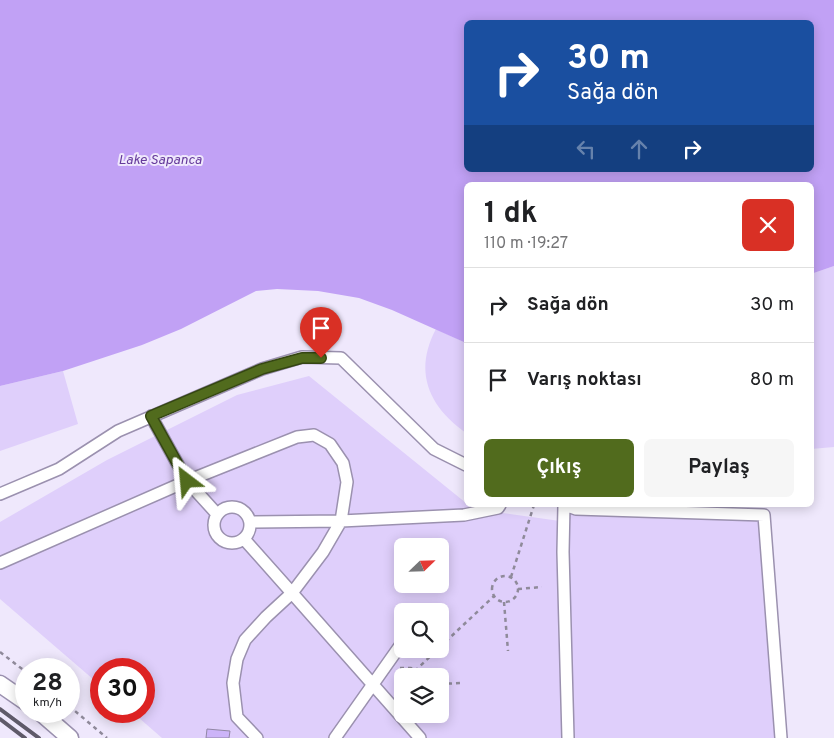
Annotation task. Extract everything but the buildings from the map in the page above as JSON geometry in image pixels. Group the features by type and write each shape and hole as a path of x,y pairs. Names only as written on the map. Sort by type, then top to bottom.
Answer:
{"main road":[{"path":"0,684 15,694"},
{"path":"53,723 70,738"}],"street":[{"path":"0,494 59,469 118,431 151,416 262,369 302,358 341,358 434,449 464,464"},
{"path":"151,416 187,481 217,514"},
{"path":"0,563 187,481 297,437 314,435 330,444 343,463 346,482 341,521 323,552 292,593 245,640 237,659 233,683 237,717 257,738"},
{"path":"250,522 341,521 464,515 499,507"},
{"path":"564,507 563,552 568,738"},
{"path":"570,507 576,509 764,515 781,738"},
{"path":"228,508 239,509 244,512 250,522 250,528 244,539 234,544 222,541 218,537 214,526 217,514 228,508"},
{"path":"244,539 420,738"},
{"path":"335,738 394,655"}],"path":[{"path":"511,578 533,507"},
{"path":"502,576 511,578 517,584 518,589 512,600 500,601 494,596 492,588 495,580 502,576"},
{"path":"518,589 542,588"},
{"path":"449,639 494,596"},
{"path":"504,602 508,651"},
{"path":"0,652 15,664"},
{"path":"418,668 429,658"},
{"path":"449,684 460,683"},
{"path":"80,715 107,738"}],"shaded area":[{"path":"834,266 834,447 814,449 814,273"},
{"path":"436,329 464,342 464,431 442,412 428,387 426,360 429,345"},
{"path":"63,371 78,424 0,451 0,386"},
{"path":"309,376 464,501 464,507 560,521 564,507 604,507 764,515 781,738 162,738 145,723 155,723 155,658 90,658 90,677 80,668 80,658 68,658 0,599 0,522 107,460 237,395"}],"water":[{"name":"Lake Sapanca","path":"0,0 834,0 834,266 814,273 814,182 464,182 464,342 392,310 359,298 318,291 277,289 256,291 181,329 142,345 63,371 0,386"}],"railway":[{"path":"0,709 39,738"},
{"path":"0,719 25,738"}],"route":[{"path":"187,481 151,416 262,369 302,358 321,358"}]}
